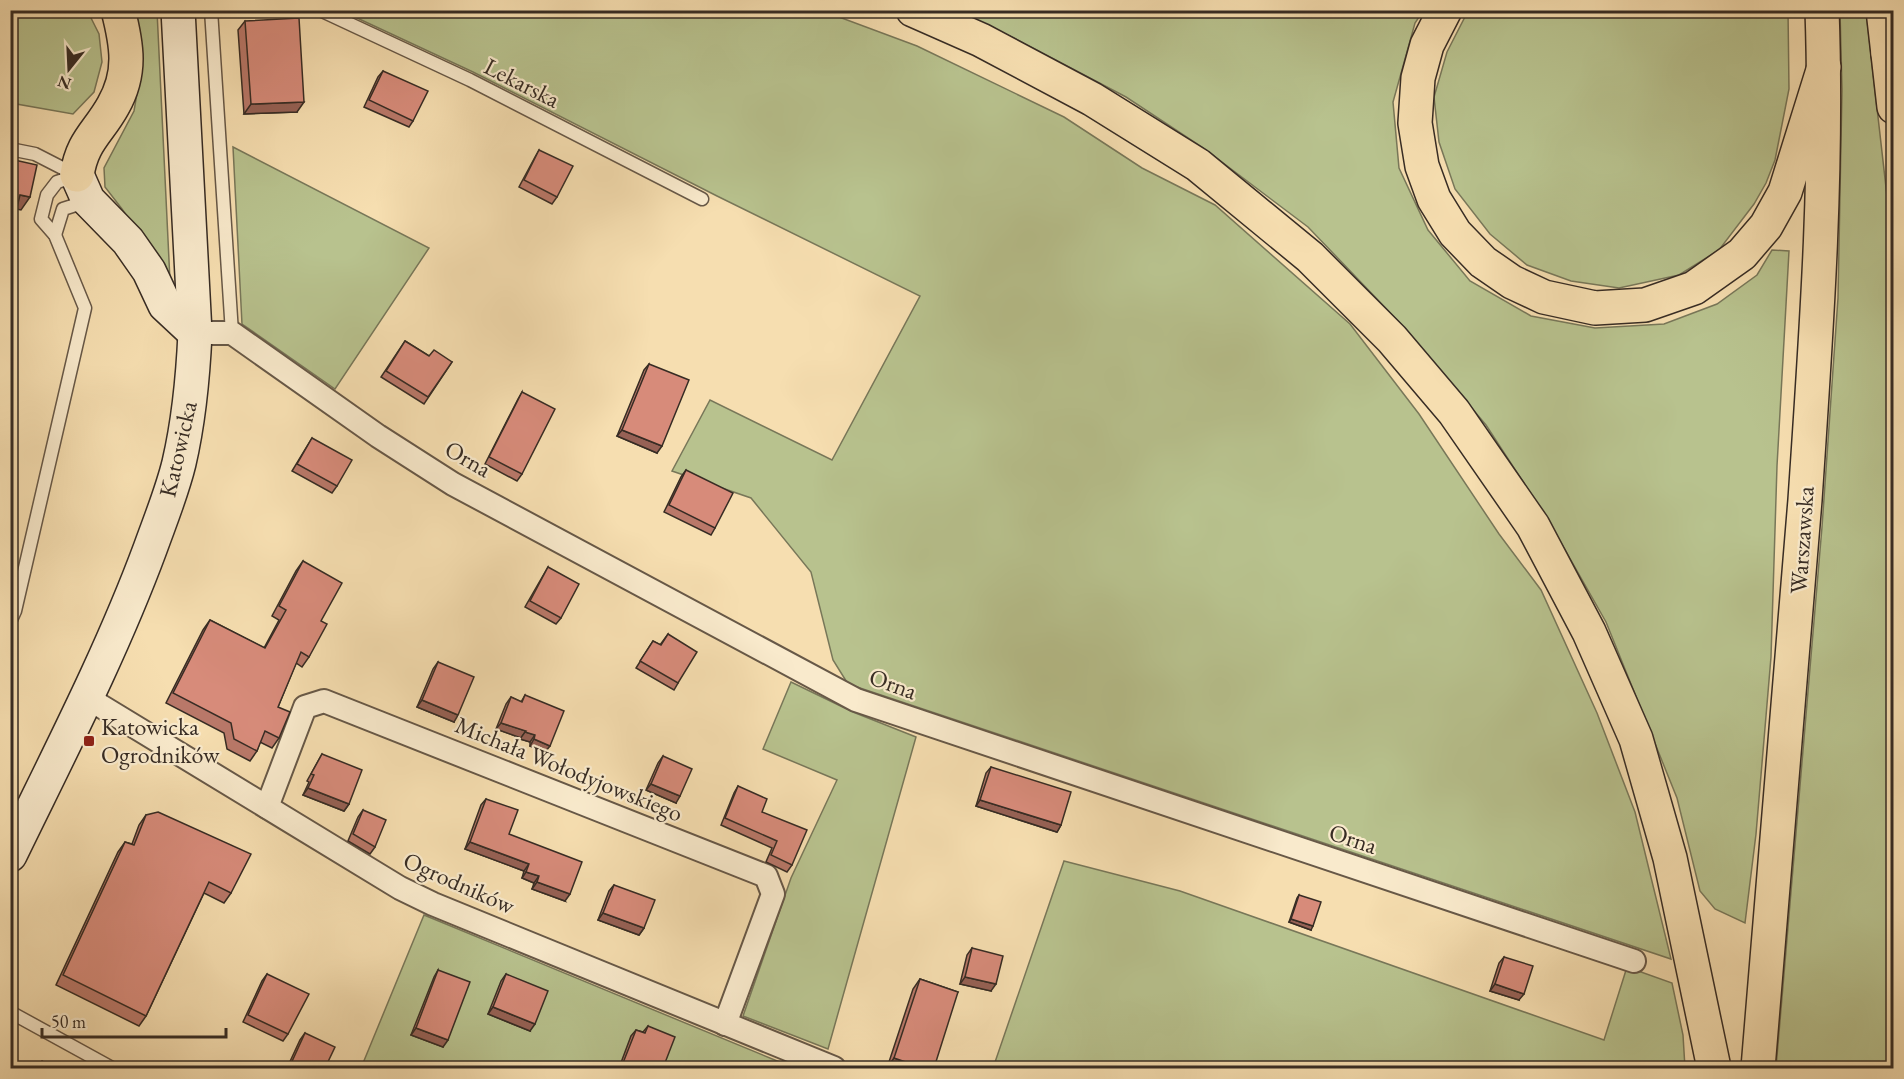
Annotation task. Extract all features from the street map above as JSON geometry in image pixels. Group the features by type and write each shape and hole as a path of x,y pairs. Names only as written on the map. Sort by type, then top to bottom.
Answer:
{"main road":[{"path":"83,188 79,161 84,148 114,105 126,74 126,40 118,10"},
{"path":"914,10 981,40 1092,99 1198,165 1310,257 1392,339 1454,412 1533,526 1589,632 1636,740 1670,858 1714,1068"},
{"path":"1445,10 1427,45 1418,78 1415,123 1422,166 1434,199 1455,233 1483,262 1512,282 1544,297 1595,308 1645,304 1694,288 1743,254 1766,226 1785,192 1824,67"},
{"name":"Warszawska","path":"1758,1068 1797,606 1821,251 1824,67 1822,10"},
{"path":"1882,10 1891,65 1893,107"}],"street":[{"name":"Katowicka","path":"10,855 117,632 140,576 178,465 193,381 195,333 178,10"},
{"path":"83,188 128,241 149,271 165,305 195,333 232,333"},
{"name":"Orna","path":"232,333 378,436 453,484 856,700 1634,961"},
{"name":"Ogrodników","path":"86,697 400,888 834,1068"},
{"name":"Michała Wołodyjowskiego","path":"267,807 305,707 324,701 766,876 773,894 725,1024"}],"lane":[{"path":"211,10 232,333"},
{"name":"Lekarska","path":"321,10 470,80 702,199"},
{"path":"10,149 35,154 83,188"},
{"path":"10,622 15,611 85,308 55,235 40,219 47,195 57,182 83,188"},
{"path":"55,235 63,209 83,188"},
{"path":"10,1012 111,1068"}],"green space":[{"path":"87,10 99,34 102,62 94,92 73,114 11,103 11,11"},
{"path":"130,11 157,11 170,281 105,187 104,168 134,111 140,76"},
{"path":"342,11 823,11 917,46 1064,117 1142,168 1215,205 1350,324 1419,414 1499,534 1541,590 1597,713 1635,812 1671,959 848,684 833,660 811,572 751,498 672,471 710,400 832,460 920,296 473,72"},
{"path":"953,11 1423,11 1415,23 1393,102 1399,168 1428,230 1470,281 1531,316 1595,328 1664,324 1717,304 1757,275 1772,250 1789,251 1777,466 1771,657 1756,834 1745,923 1715,909 1700,891 1677,798 1606,622 1548,520 1486,425 1399,322 1308,227 1202,147 1126,97 1014,38"},
{"path":"1468,11 1788,11 1789,89 1775,160 1754,204 1719,250 1679,275 1619,288 1571,281 1527,265 1490,234 1455,189 1439,142 1434,97 1447,52"},
{"path":"1840,11 1866,11 1894,258 1893,1068 1776,1068 1822,527 1838,298 1842,90"},
{"path":"233,147 429,248 335,389 242,324"},
{"path":"791,682 853,712 916,737 828,1049 743,1016 791,878 837,780 763,749"},
{"path":"1064,861 1180,891 1604,1040 1627,967 1672,983 1683,1035 1685,1068 993,1068"},
{"path":"424,915 782,1063 780,1068 361,1068"}],"building":[{"path":"299,18 304,102 251,104 245,21"},
{"path":"383,71 428,91 413,121 369,100"},
{"path":"539,150 573,166 557,197 524,180"},
{"path":"10,159 37,165 30,197 20,195 10,236"},
{"path":"405,341 429,356 434,350 452,362 428,397 386,371"},
{"path":"649,364 689,380 662,446 622,430"},
{"path":"522,392 555,409 522,474 489,457"},
{"path":"312,438 352,460 337,486 297,464"},
{"path":"686,470 733,493 715,528 669,505"},
{"path":"303,561 342,583 321,621 327,624 309,657 301,652 278,707 290,712 279,738 265,731 257,751 234,739 231,723 173,693 210,620 265,648 286,610 279,606"},
{"path":"548,567 579,584 561,618 530,601"},
{"path":"668,634 697,652 678,683 640,661 653,641 661,645"},
{"path":"438,662 474,677 458,715 422,700"},
{"path":"525,695 564,711 550,746 534,739 535,735 501,723 511,697 522,702"},
{"path":"322,754 362,770 349,804 308,788 314,775 311,774"},
{"path":"663,756 692,769 680,796 651,784"},
{"path":"991,767 1071,792 1061,825 980,800"},
{"path":"738,786 767,799 762,812 807,830 792,865 771,855 777,841 725,818"},
{"path":"486,799 518,810 509,834 582,862 570,894 537,882 539,876 526,872 529,864 470,842"},
{"path":"363,810 386,820 375,847 353,834"},
{"path":"158,812 251,854 231,893 209,882 146,1016 63,975 125,842 134,845 146,815"},
{"path":"614,885 655,900 644,928 603,913"},
{"path":"1299,895 1321,902 1313,926 1291,919"},
{"path":"972,948 1003,956 996,984 965,977"},
{"path":"1504,957 1533,966 1524,994 1495,984"},
{"path":"438,970 470,982 448,1040 416,1028"},
{"path":"267,974 309,994 288,1034 248,1015"},
{"path":"506,974 548,991 535,1024 493,1007"},
{"path":"920,979 958,992 934,1068 923,1068 894,1058"},
{"path":"648,1026 675,1037 663,1068 621,1068 636,1030 645,1033"},
{"path":"305,1033 335,1047 325,1068 289,1068"},
{"path":"42,1061 56,1068 37,1068"}],"place":[{"name":"Katowicka Ogrodników","path":"89,741"}]}
